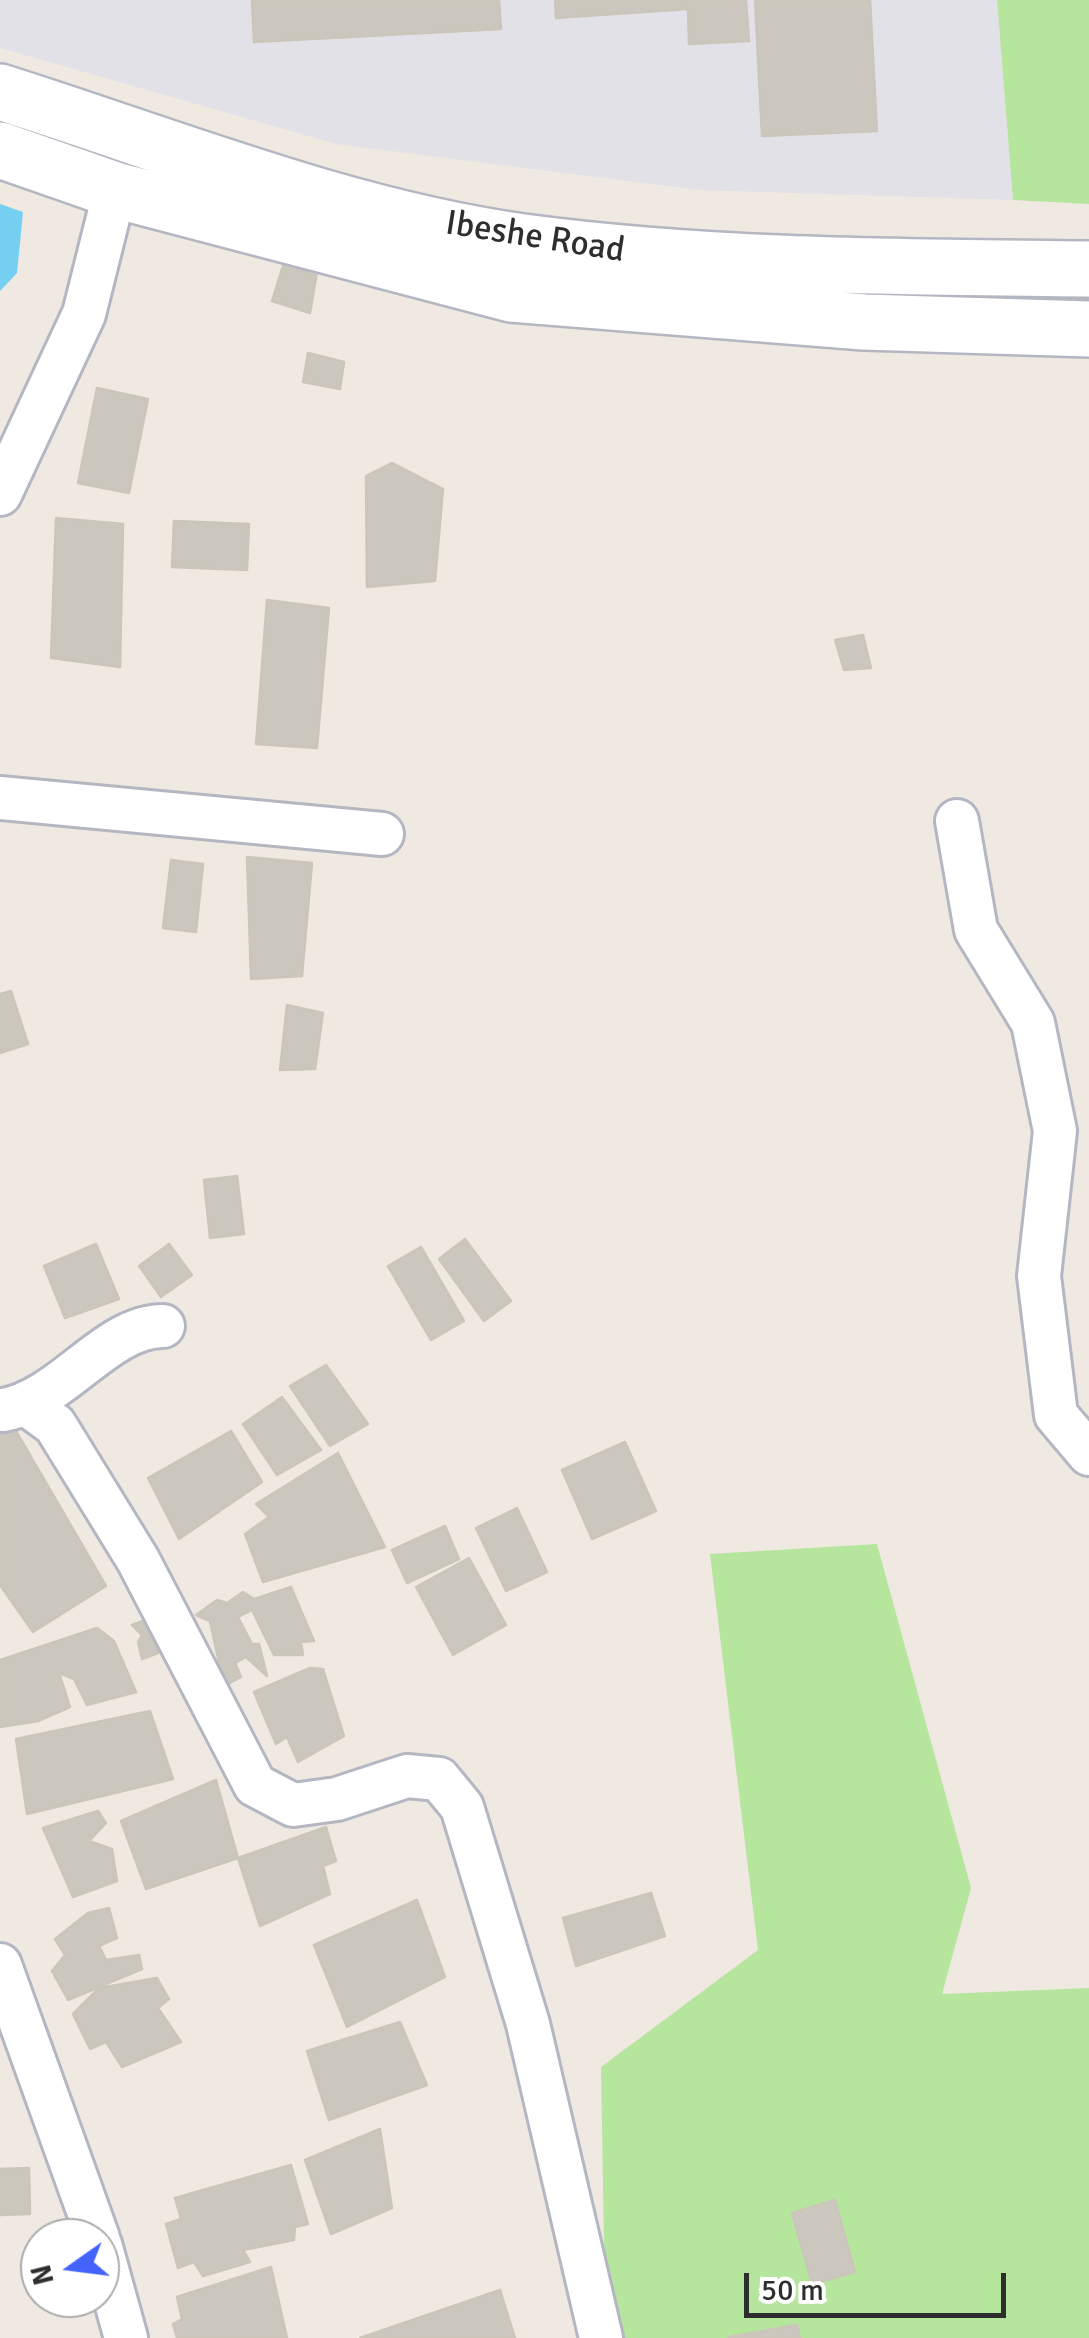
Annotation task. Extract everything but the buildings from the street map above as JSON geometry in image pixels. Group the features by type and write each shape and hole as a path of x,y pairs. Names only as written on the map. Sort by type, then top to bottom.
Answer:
{"main road":[{"name":"Ibeshe Road","path":"0,92 353,204 520,241 680,258 1089,269"},
{"name":"Ibeshe Road","path":"0,150 115,190 511,294 864,322 1089,329"}],"street":[{"path":"0,494 84,314 115,190"},
{"path":"0,798 382,834"},
{"path":"958,821 976,930 1032,1024 1040,1059 1054,1131 1038,1276 1056,1415 1089,1454"},
{"path":"14,1408 122,1338 148,1326 163,1326"},
{"path":"14,1408 55,1425 138,1560 255,1785 294,1805 337,1799 407,1776 439,1778 462,1807 528,2024 601,2338"},
{"path":"0,1965 91,2218"}],"shaded area":[{"path":"0,0 997,0 1013,200 699,190 336,144 0,48"}],"green space":[{"path":"997,0 1089,0 1089,204 1013,200"},
{"path":"877,1544 971,1888 942,1994 1089,1988 1089,2338 615,2338 604,2243 601,2067 758,1950 710,1554"}],"water":[{"path":"0,204 23,212 17,273 0,291"}]}
